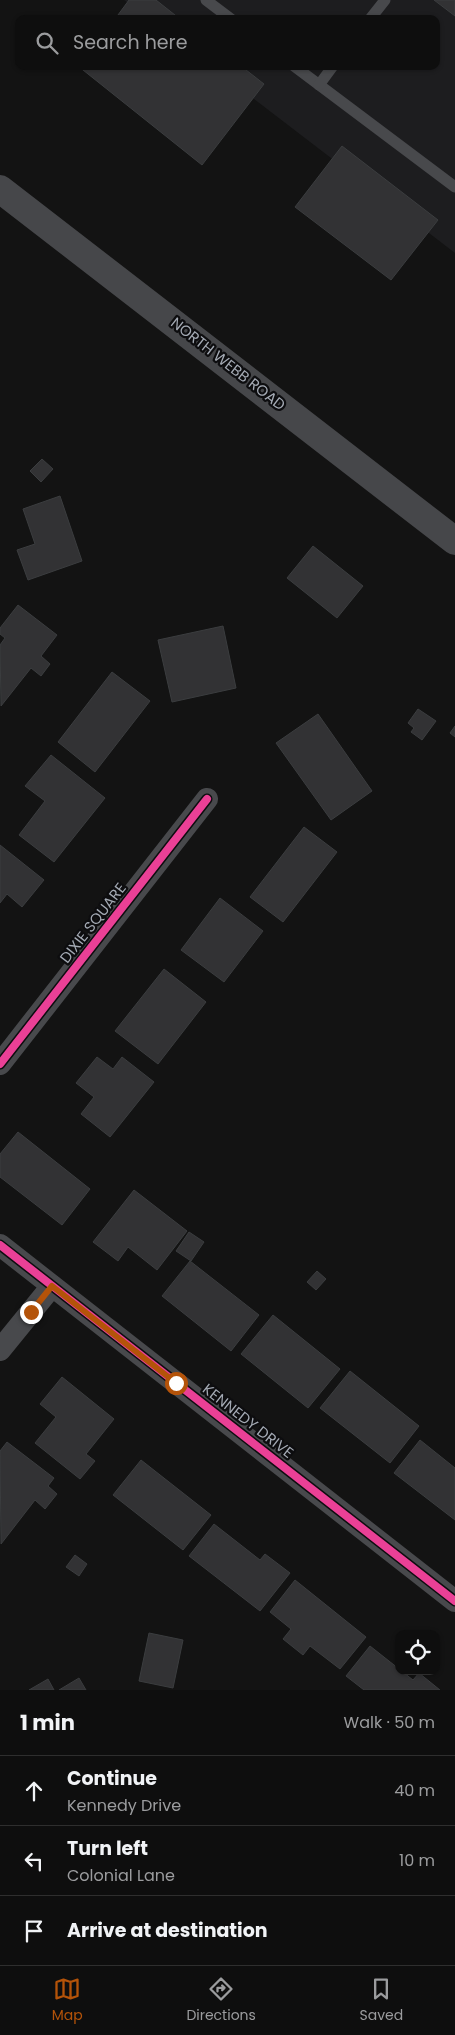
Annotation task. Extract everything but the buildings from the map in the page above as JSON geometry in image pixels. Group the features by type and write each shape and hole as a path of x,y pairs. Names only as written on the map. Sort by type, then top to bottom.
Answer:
{"main road":[{"name":"NORTH WEBB ROAD","path":"0,189 455,540"}],"street":[{"name":"DIXIE SQUARE","path":"0,1064 207,799"},
{"name":"KENNEDY DRIVE","path":"0,1245 455,1601"},
{"path":"0,1350 52,1286"}],"lane":[{"path":"206,0 226,15"},
{"path":"373,15 385,0"},
{"path":"299,70 455,187"},
{"path":"319,85 330,70"}],"shaded area":[{"path":"124,0 455,0 455,253 216,70 440,70 440,15 144,15"}],"cycle path":[{"path":"0,1064 207,799"},
{"path":"0,1245 455,1601"}],"route":[{"path":"31,1312 52,1286 176,1383"}]}
